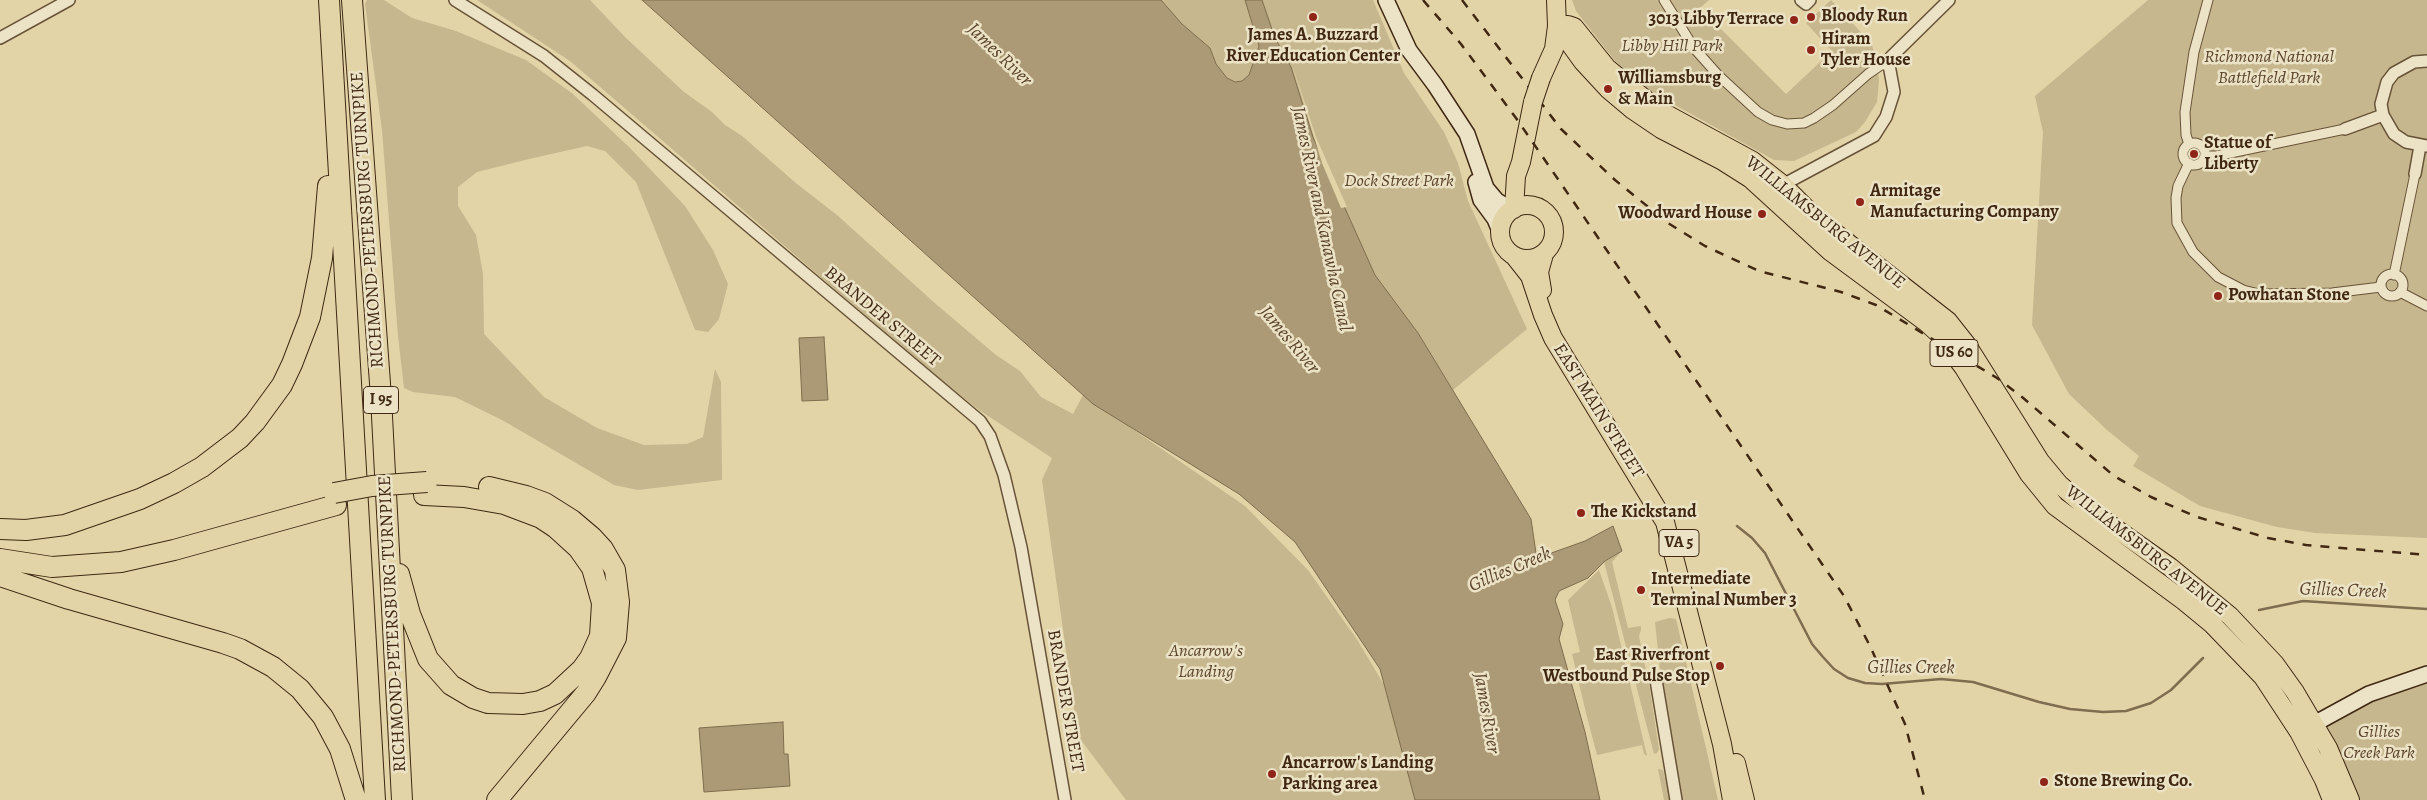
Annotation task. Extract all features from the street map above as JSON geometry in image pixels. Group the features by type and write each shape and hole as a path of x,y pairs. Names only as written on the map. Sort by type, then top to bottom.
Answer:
{"highway":[{"name":"RICHMOND-PETERSBURG TURNPIKE","path":"329,0 376,800"},
{"name":"RICHMOND-PETERSBURG TURNPIKE","path":"352,0 383,436 402,800"},
{"path":"0,529 26,530 65,525 166,488 202,466 240,438 268,405 282,384 302,341 318,284 328,186 331,48"},
{"path":"383,436 390,512 399,573 410,614 428,659 451,685 473,698 488,703 523,704 540,701 562,690 590,658 600,636 602,603 597,579 587,559 556,528 522,510 481,499 426,488"},
{"path":"0,549 27,555 103,554 335,499 382,496 426,488 488,487 526,496 544,503 572,520 592,537 611,560 618,579 619,625 616,638 606,660 586,693 497,800"},
{"path":"0,559 52,567 121,562 174,550 335,499"},
{"path":"0,576 69,599 223,643 273,667 300,689 323,717 342,755 356,800"}],"main road":[{"path":"1386,0 1404,41 1465,145 1479,194 1495,219 1500,231"},
{"path":"1556,0 1557,26"},
{"name":"VA 5","path":"1515,257 1505,249 1500,231 1503,220 1513,209 1516,176 1521,162 1533,102 1554,49 1557,26"},
{"name":"WILLIAMSBURG AVENUE","path":"1557,26 1583,62 1608,89 1633,110 1661,129 1776,189 1831,252 1927,322 1939,334 1964,368 2040,489 2055,506 2142,568 2212,624 2307,728 2341,776 2350,800"},
{"path":"1417,62 1435,85 1467,134 1489,192 1513,209 1524,205 1539,208"},
{"name":"VA 5","path":"1521,162 1526,189 1539,208 1550,217 1554,227 1553,241 1544,254"},
{"path":"1515,257 1533,259 1544,254"},
{"name":"EAST MAIN STREET","path":"1544,254 1539,268 1540,279 1549,311 1559,332 1670,516 1730,743 1742,780 1745,800"},
{"name":"EAST MAIN STREET","path":"1515,257 1530,276 1553,338 1664,522 1724,750 1732,800"},
{"path":"2307,728 2369,694 2427,674"},
{"name":"WILLIAMSBURG AVENUE","path":"2307,728 2332,800"}],"street":[{"path":"0,38 69,0"},
{"name":"BRANDER STREET","path":"455,0 544,56 593,95 980,421 990,436 1004,475 1021,547 1065,800"},
{"path":"1664,0 1694,48 1718,75 1758,112 1772,120 1786,124 1804,123 1833,105 1881,65 1889,65"},
{"path":"1801,0 1806,4 1810,0"},
{"path":"1776,189 1874,136 1886,117 1894,92 1889,65 1891,57 1949,0"},
{"path":"2189,163 2184,153 2189,144 2186,135 2185,112 2194,52 2208,0"},
{"path":"2394,275 2415,174 2424,146 2406,142 2394,134 2383,115 2383,92 2394,73 2414,62 2427,61"},
{"path":"2205,156 2216,156 2345,128 2383,115"},
{"path":"2189,144 2194,143 2202,146 2205,156"},
{"path":"2189,163 2199,164 2205,156"},
{"path":"2189,163 2178,186 2176,198 2177,224 2193,252 2218,277 2243,290 2258,294 2332,293 2382,287"},
{"path":"2394,275 2385,276 2382,282 2382,287 2389,295 2400,292 2427,306"},
{"path":"2394,275 2402,283 2400,292"},
{"path":"1656,680 1676,800"}],"green space":[{"path":"367,0 384,0 412,18 456,31 526,60 573,94 631,149 685,206 713,250 728,284 719,319 708,332 695,330 636,182 605,151 587,146 529,159 477,172 458,187 458,206 476,235 483,274 484,334 544,397 597,428 644,445 687,444 703,437 715,369 721,382 722,480 638,490 614,485 502,420 455,397 413,392 404,388 398,336 382,130 365,4"},
{"name":"Ancarrow's Landing","path":"477,0 590,0 626,38 684,92 712,112 725,125 742,136 797,184 837,215 996,355 1020,371 1041,397 1073,414 1083,395 1245,506 1308,570 1358,641 1399,710 1417,800 1126,800 1078,736 1042,480 1052,458 979,410 925,367 570,61"},
{"path":"1161,0 1245,0 1259,46 1249,75 1242,81 1235,82 1227,78 1216,64 1210,48 1182,24"},
{"name":"Dock Street Park","path":"1262,0 1373,0 1404,73 1444,132 1458,163 1468,201 1527,329 1453,390 1418,333 1375,275 1313,137 1291,67 1275,38"},
{"name":"Libby Hill Park","path":"1572,0 1709,0 1700,8 1786,94 1832,51 1806,23 1831,0 1871,43 1877,60 1879,80 1877,102 1865,122 1856,132 1794,161 1774,160 1648,90 1615,61 1576,11"},
{"name":"Richmond National Battlefield Park","path":"2148,0 2427,0 2427,538 2315,533 2277,527 2200,506 2133,466 2139,456 2107,430 2069,394 2032,325 2043,132 2035,96"},
{"path":"1621,552 1612,562 1628,628 1641,626 1639,636 1659,749 1654,754 1604,562"},
{"path":"1599,570 1612,607 1647,756 1644,754 1642,745 1597,755 1586,713 1572,654 1580,652 1568,600"},
{"path":"1670,618 1676,619 1718,800 1680,800 1665,719 1655,622"},
{"name":"Gillies Creek Park","path":"2427,674 2427,800 2350,800 2314,724"},
{"path":"1658,769 1663,770 1670,800 1664,800"}],"water":[{"path":"642,0 1161,0 1182,24 1210,48 1216,64 1227,78 1235,82 1242,81 1249,75 1259,46 1245,0 1262,0 1275,38 1291,67 1313,137 1375,275 1418,333 1531,519 1536,553 1543,556 1585,541 1613,526 1622,551 1605,561 1588,578 1559,591 1555,600 1563,624 1559,639 1585,732 1600,800 1415,800 1380,669 1295,542 1239,494 1093,404"},
{"path":"824,337 828,400 802,401 799,338"},
{"path":"783,722 784,754 788,754 790,786 704,792 699,728"}],"pier":[{"path":"1291,61 1316,137 1347,207 1341,208 1322,163"}],"waterway":[{"name":"Gillies Creek","path":"1737,526 1752,538 1765,553 1812,644 1834,669 1848,678 1865,683 1882,684 1941,679 1973,682 2039,702 2070,709 2103,712 2126,711 2151,703 2171,690 2203,658"},
{"name":"Gillies Creek","path":"2259,610 2303,601 2427,609"}],"railway":[{"path":"1423,0 1461,44 1516,118 1844,596 1870,646 1905,724 1925,800"},
{"path":"1462,0 1561,129 1615,180 1668,223 1705,246 1759,271 1841,292 1876,305 1997,378 2114,476 2151,497 2197,517 2268,538 2306,545 2427,555"}],"place":[{"name":"James A. Buzzard River Education Center","path":"1313,17"},
{"name":"Bloody Run","path":"1811,17"},
{"name":"3013 Libby Terrace","path":"1794,20"},
{"name":"Hiram Tyler House","path":"1811,50"},
{"name":"Williamsburg & Main","path":"1608,89"},
{"name":"Statue of Liberty","path":"2194,154"},
{"name":"Armitage Manufacturing Company","path":"1860,202"},
{"name":"Woodward House","path":"1762,214"},
{"name":"Powhatan Stone","path":"2218,296"},
{"name":"The Kickstand","path":"1581,513"},
{"name":"Intermediate Terminal Number 3","path":"1641,590"},
{"name":"East Riverfront Westbound Pulse Stop","path":"1720,666"},
{"name":"Ancarrow's Landing Parking area","path":"1272,774"},
{"name":"Stone Brewing Co.","path":"2044,782"}],"water label":[{"name":"James River","path":"999,55"},
{"name":"James River and Kanawha Canal","path":"1321,219"},
{"name":"James River","path":"1289,340"},
{"name":"James River","path":"1486,713"}]}
